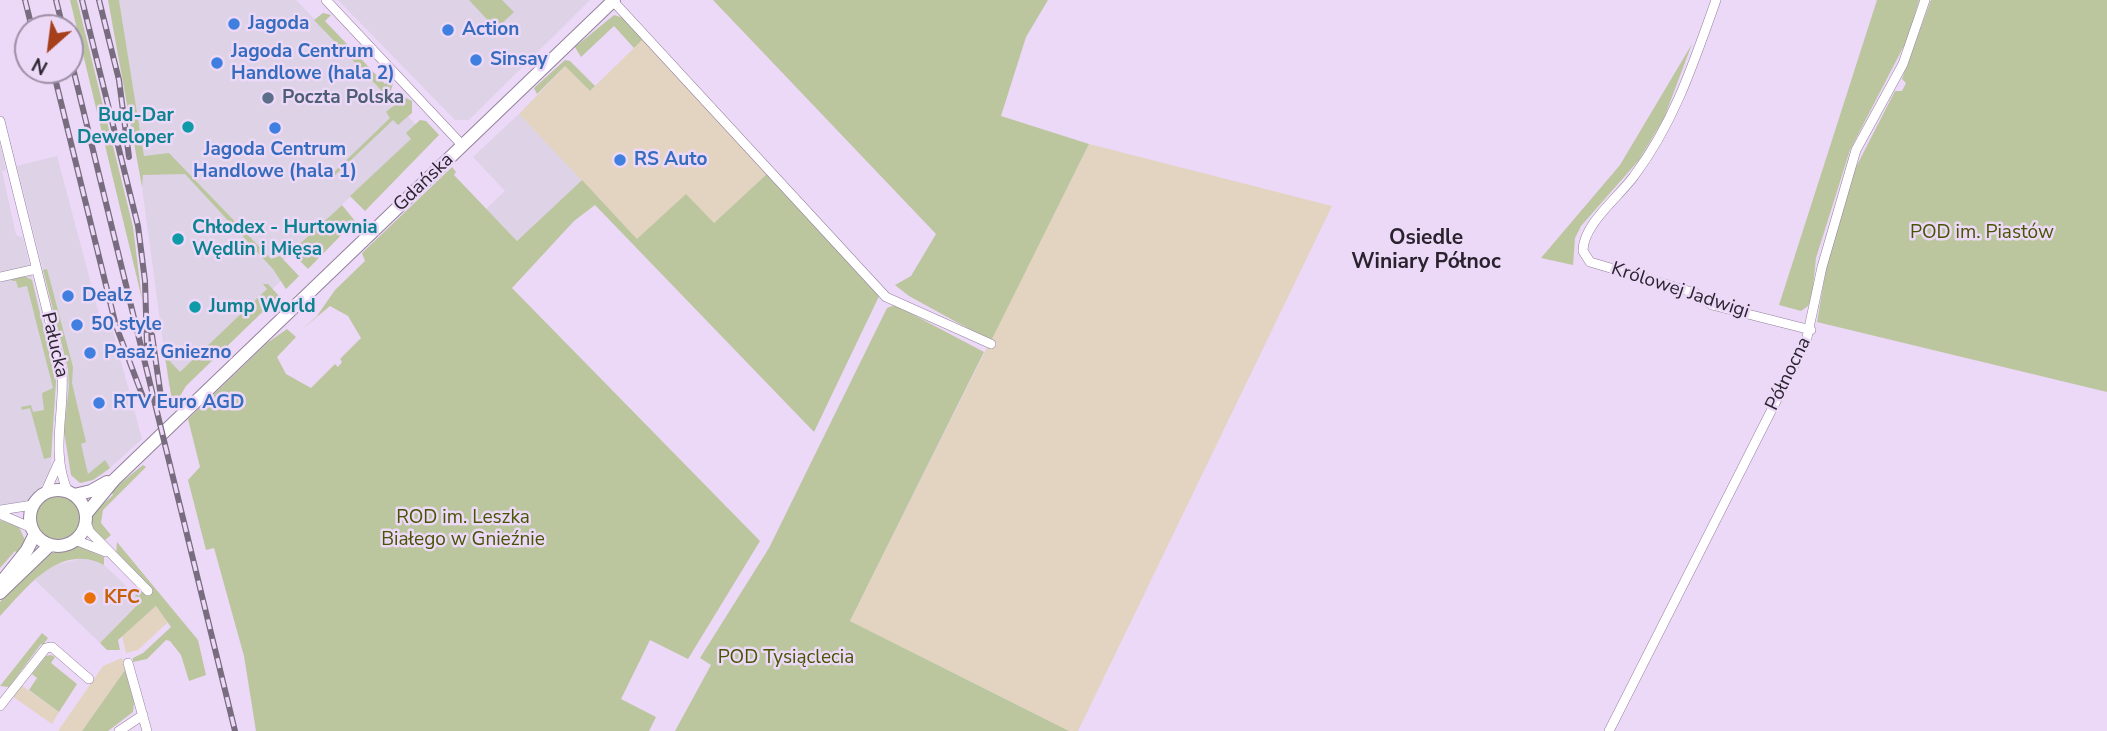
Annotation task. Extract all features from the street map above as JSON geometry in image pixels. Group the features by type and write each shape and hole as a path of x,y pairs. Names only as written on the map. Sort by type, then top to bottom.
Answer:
{"street":[{"path":"326,0 463,146"},
{"name":"Królowej Jadwigi","path":"1716,0 1671,119 1646,161 1588,232 1583,247 1585,257 1590,262 1695,293 1712,305 1811,330"},
{"name":"Północna","path":"1609,731 1811,330 1822,267 1856,150 1903,64 1925,0"},
{"name":"Gdańska","path":"86,519 114,480 614,1 886,297 991,344"},
{"name":"Pałucka","path":"0,121 62,371 64,393 58,464 45,493"},
{"path":"0,276 36,269"},
{"name":"Pałucka","path":"58,464 71,493"},
{"name":"Gdańska","path":"71,493 91,491 114,480"},
{"path":"0,583 27,550 33,531 30,516 33,505 45,493 57,490 71,493 111,554 148,591"},
{"path":"0,512 33,505"},
{"path":"0,512 33,531 50,545 63,545 75,540 86,519"},
{"path":"75,540 111,554"},
{"path":"0,593 50,545"},
{"path":"0,706 46,648 52,647 89,679"},
{"path":"128,663 147,731"},
{"path":"119,731 143,715"}],"shaded area":[{"path":"119,0 296,0 421,130 277,266 286,276 169,387 142,187 144,156"},
{"path":"338,0 590,0 469,120 455,120"},
{"path":"643,39 769,172 714,223 637,239 519,114 565,66 590,91"},
{"path":"519,114 582,180 517,241 486,209 505,191 473,157"},
{"path":"0,142 6,170 2,171 16,235 23,238 56,381 50,477 27,501 0,505"},
{"path":"1089,144 1332,206 1078,731 1069,731 850,621"},
{"path":"57,156 100,318 109,317 142,439 102,475 80,483 71,475 65,439 68,369 17,166"},
{"path":"84,558 104,565 141,600 100,643 35,580 47,567"},
{"path":"156,606 168,622 138,650 126,653 122,636"},
{"path":"122,658 125,670 82,731 58,731 103,666"},
{"path":"21,685 59,712 52,724 12,696"}],"green space":[{"path":"70,0 77,0 80,14 73,14"},
{"path":"108,0 119,0 144,156 169,153 271,259 280,256 299,276 286,289 273,269 185,174 143,175 142,187"},
{"path":"469,0 502,0 514,12 496,29"},
{"path":"713,0 1048,0 1026,37 1001,116 1089,144 991,341 909,296 895,285 911,276 936,234"},
{"path":"1877,0 1919,0 1909,36 1850,150 1816,258 1812,297 1808,306 1801,311 1779,305"},
{"name":"POD im. Piastów","path":"1931,0 2107,0 2107,392 1817,322 1827,263 1853,173 1895,91 1902,91 1906,83 1902,79"},
{"path":"323,13 331,15 325,21 385,84 390,79 393,84 389,96 382,100 374,97 381,90 314,20"},
{"path":"614,15 623,18 643,39 634,48 614,26 581,57 575,47"},
{"path":"84,28 133,227 142,299 84,58"},
{"path":"1692,44 1664,118 1639,160 1581,226 1575,238 1573,265 1541,258 1620,165"},
{"path":"565,60 570,61 595,86 590,91 565,66 537,94 534,88"},
{"path":"404,97 412,101 412,113 398,125 393,120 333,177 331,175 390,118 386,112"},
{"path":"420,120 426,121 439,135 365,211 350,196 411,139 406,133"},
{"name":"ROD im. Leszka Białego w Gnieźnie","path":"452,167 456,172 454,175 517,241 582,180 637,239 686,194 714,223 769,172 882,290 814,432 595,205 574,221 512,288 760,541 688,659 650,640 621,699 656,717 649,731 256,731 244,656 214,548 206,550 188,480 200,467 188,419 267,343 287,329 296,337 277,357 286,374 311,388 335,364 338,367 342,362 340,359 361,338 348,316 330,306 301,330 317,316 335,290 365,261 362,253"},
{"path":"342,205 355,221 308,269 291,252"},
{"path":"47,269 73,367 72,383 86,442 81,444 88,474 105,460 110,468 93,480 80,483 71,475 64,431 68,369 43,270"},
{"path":"22,275 32,280 56,381 51,457 44,459 30,408 22,410 21,407 31,405 33,412 44,410 42,393 53,388 27,286 18,288 16,281 11,278"},
{"path":"263,284 268,284 279,296 186,386 173,408 165,356 180,372 267,289"},
{"name":"POD Tysiąclecia","path":"895,305 984,352 850,621 1069,731 675,731 711,665 700,658 769,548 887,308"},
{"path":"143,465 146,467 103,510 101,523 111,535 105,540 94,530 90,516 113,495 111,491"},
{"path":"58,496 74,502 80,518 74,534 58,540 42,534 36,518 42,502"},
{"path":"0,520 19,527 25,540 19,554 15,551 0,568"},
{"path":"117,542 198,640 206,675 189,681 181,655 170,641 166,640 147,659 133,662 133,658 143,653 171,627 156,606 118,640 120,650 107,650 100,643 141,601 135,595 145,585 116,555"},
{"path":"78,546 104,557 104,565 88,559 59,563 33,581 0,616 0,602 45,555"},
{"path":"42,633 48,638 43,645 41,644 9,687 0,686"},
{"path":"46,656 55,657 51,663 77,684 59,712 29,690 37,678 32,674"},
{"path":"125,670 134,702 133,712 108,731 82,731"}],"railway":[{"path":"25,0 28,14"},
{"path":"56,0 60,14"},
{"path":"82,0 138,226 145,281 147,346"},
{"path":"99,0 119,80 129,157"},
{"path":"56,84 116,326 143,397"},
{"path":"77,84 235,731"},
{"path":"152,335 161,397"}],"place":[{"name":"Jagoda","path":"234,24"},
{"name":"Action","path":"448,30"},
{"name":"Sinsay","path":"476,60"},
{"name":"Jagoda Centrum Handlowe (hala 2)","path":"217,63"},
{"name":"Poczta Polska","path":"268,98"},
{"name":"Bud-Dar Deweloper","path":"188,127"},
{"name":"Jagoda Centrum Handlowe (hala 1)","path":"275,128"},
{"name":"RS Auto","path":"620,160"},
{"name":"Chłodex - Hurtownia Wędlin i Mięsa","path":"178,239"},
{"name":"Dealz","path":"68,296"},
{"name":"Jump World","path":"195,307"},
{"name":"50 style","path":"77,325"},
{"name":"Pasaż Gniezno","path":"90,353"},
{"name":"RTV Euro AGD","path":"99,403"},
{"name":"KFC","path":"90,598"}],"district":[{"name":"Osiedle Winiary Północ","path":"1426,251"}]}
